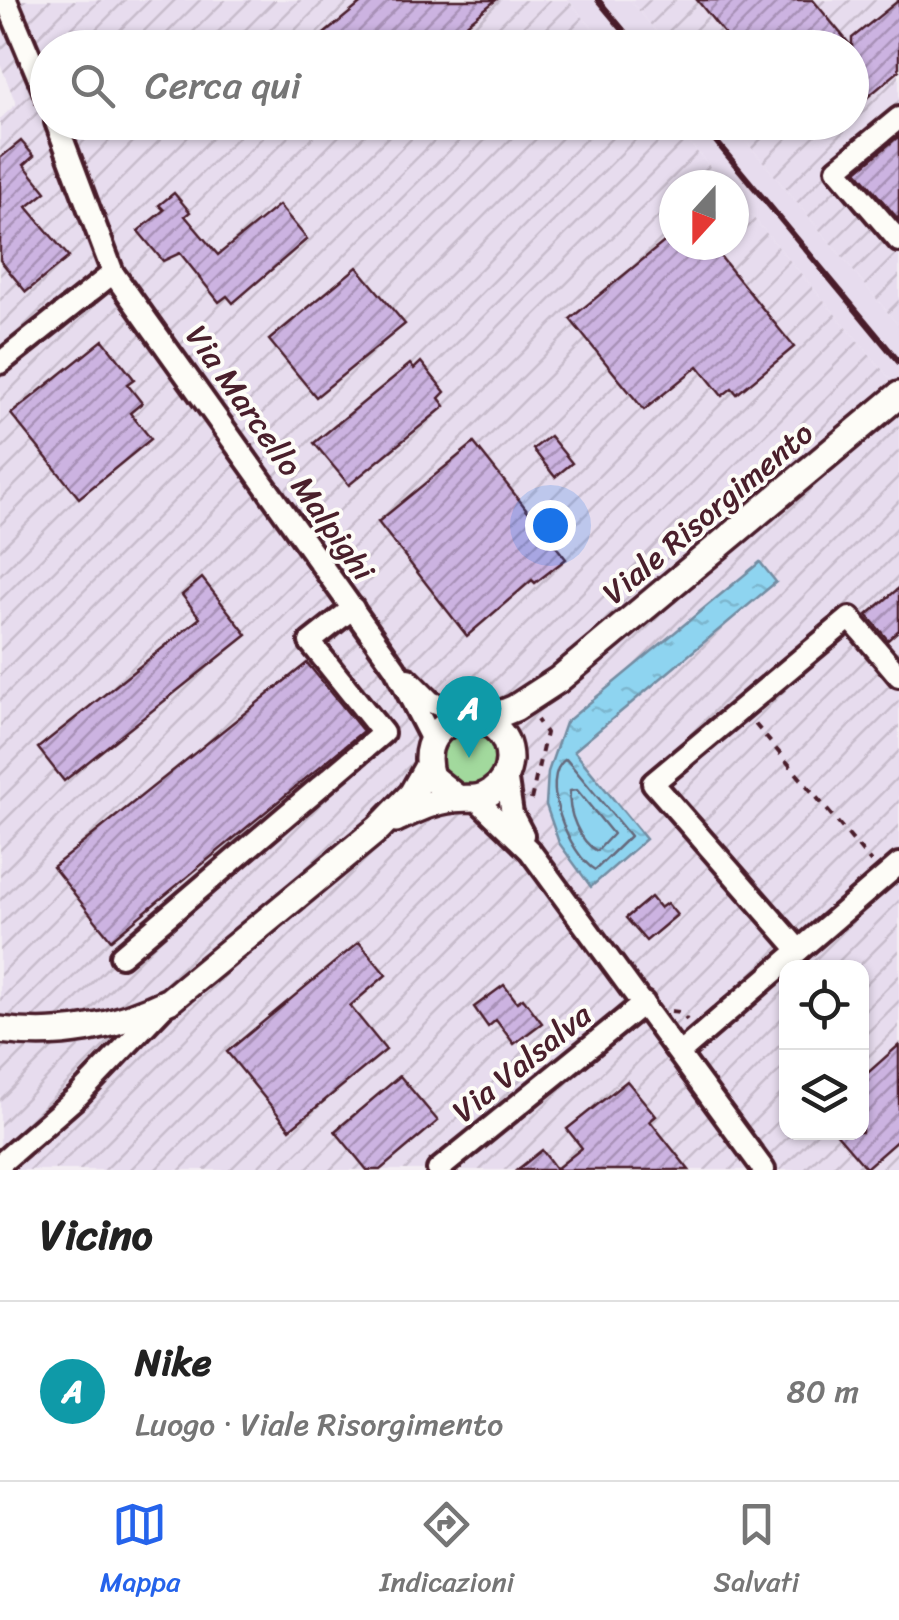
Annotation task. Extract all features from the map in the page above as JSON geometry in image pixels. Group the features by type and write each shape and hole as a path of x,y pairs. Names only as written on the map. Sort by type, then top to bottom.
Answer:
{"main road":[{"name":"Viale Risorgimento","path":"12,1031 74,1032 113,1025 169,1001 379,828 412,794 428,766 432,740 447,724 515,708 558,680 899,395"},
{"name":"Viale Risorgimento","path":"379,828 420,807 489,794 530,712 558,680"},
{"path":"476,720 494,728 507,762"},
{"path":"428,766 438,786 467,798"}],"street":[{"path":"6,0 30,57"},
{"path":"899,118 837,169 899,242"},
{"name":"Via Marcello Malpighi","path":"63,140 113,273 395,668 432,740"},
{"path":"0,363 113,273"},
{"path":"121,956 383,733 310,642 353,608"},
{"path":"798,950 653,783 850,618 899,676"},
{"name":"Via Marcello Malpighi","path":"395,668 432,702 476,720"},
{"path":"507,762 512,814 530,850 653,1006 680,1053 760,1169"},
{"path":"467,798 530,850"},
{"path":"680,1053 891,871"},
{"path":"0,1164 78,1096 169,1001"},
{"name":"Via Valsalva","path":"438,1170 653,1006"}],"path":[{"path":"741,708 891,871"},
{"path":"530,712 546,734 531,811"},
{"path":"653,1006 680,1012 700,1036"}],"shaded area":[{"path":"0,0 568,0 594,30 30,30 30,140 687,140 713,170 659,170 659,260 749,260 749,213 899,389 899,1170 0,1170 0,119 16,104 0,63"},
{"path":"568,0 630,0 655,30 594,30"},
{"path":"630,0 899,0 899,326 745,140 869,140 869,30 655,30"},
{"path":"687,140 745,140 899,326 899,389 749,213 749,170 713,170"}],"green space":[{"path":"478,728 500,751 493,781 464,792 439,774 441,753 451,736"}],"water":[{"path":"760,562 776,582 574,751 646,839 591,887 559,843 546,805 548,772 565,723"}],"building":[{"path":"365,0 496,0 459,30 329,30"},
{"path":"697,0 813,0 838,30 721,30"},
{"path":"899,0 899,71 869,96 869,30 862,30"},
{"path":"899,136 899,220 857,171"},
{"path":"21,141 34,156 24,165 46,192 27,207 69,257 26,292 0,260 0,158"},
{"path":"174,193 190,212 185,216 218,255 279,205 307,239 233,303 227,296 219,302 180,253 163,261 138,231 164,210 159,205"},
{"path":"659,246 659,260 723,260 794,347 737,394 732,388 722,396 698,366 644,410 570,319"},
{"path":"357,267 405,324 316,397 269,340"},
{"path":"103,340 134,379 127,384 142,403 130,413 151,439 79,498 11,414"},
{"path":"421,362 445,392 439,398 445,406 349,485 314,443 410,364 414,369"},
{"path":"550,436 572,463 555,477 533,449"},
{"path":"474,443 566,559 535,583 532,580 467,636 378,522"},
{"path":"202,578 247,635 64,781 38,748 200,618 182,595"},
{"path":"899,588 899,630 888,640 867,615"},
{"path":"307,663 363,731 111,940 53,867"},
{"path":"651,897 660,908 667,903 677,915 646,941 626,918"},
{"path":"359,942 386,975 350,1006 386,1050 290,1129 227,1052"},
{"path":"504,985 517,1002 523,998 542,1023 514,1044 496,1020 488,1027 474,1007"},
{"path":"899,1045 899,1139 866,1168 842,1140 869,1140 869,1072"},
{"path":"400,1076 438,1121 380,1170 367,1170 335,1131"},
{"path":"627,1081 656,1116 650,1121 689,1170 517,1170 542,1150 556,1169 582,1148 567,1129"}],"railway":[{"path":"598,0 623,30"},
{"path":"715,140 899,362"}],"place":[{"name":"Nike","path":"469,758"}]}
